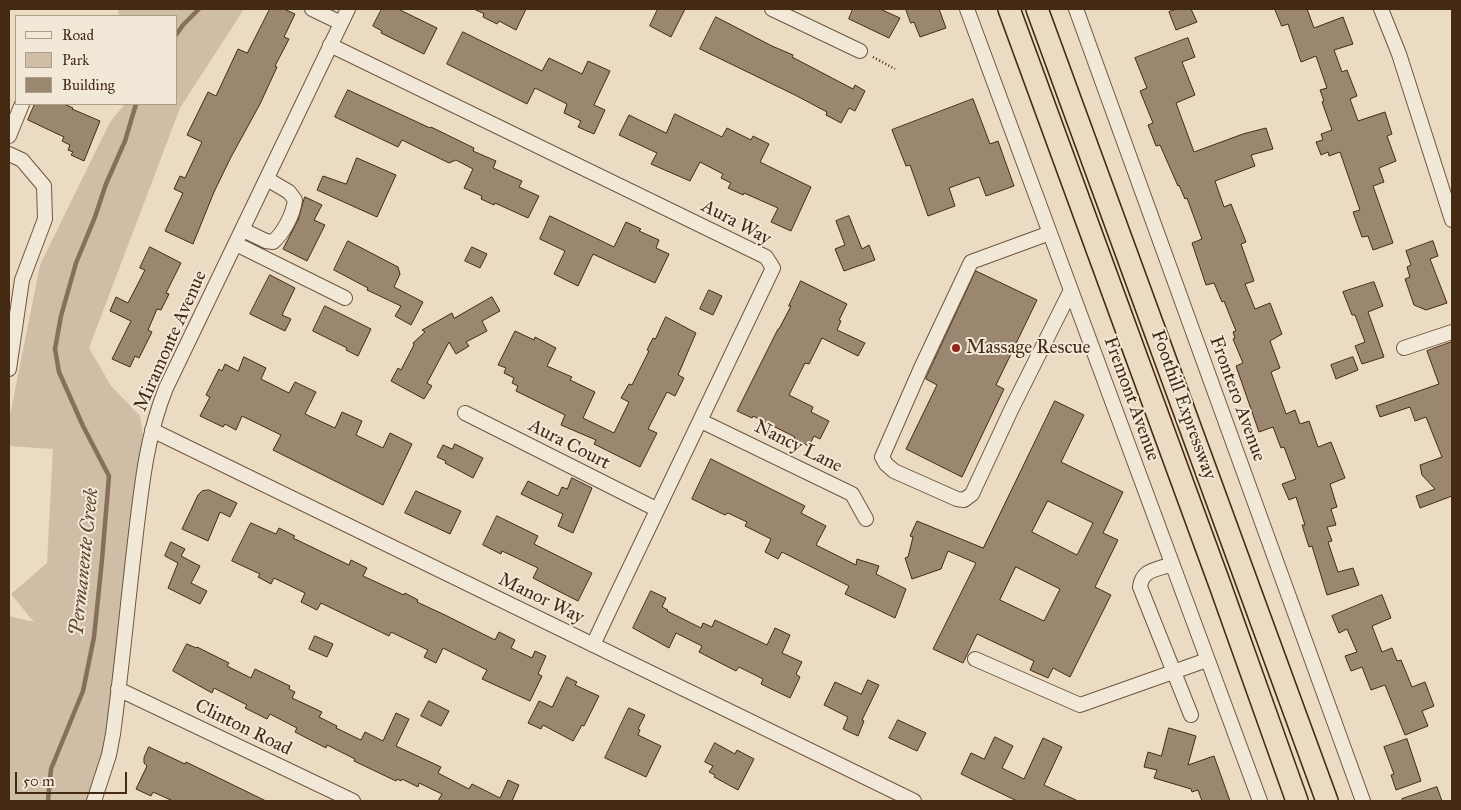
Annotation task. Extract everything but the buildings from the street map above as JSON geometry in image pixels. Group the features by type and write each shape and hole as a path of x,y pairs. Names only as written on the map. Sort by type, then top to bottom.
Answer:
{"highway":[{"name":"Foothill Expressway","path":"1009,9 1297,801"},
{"name":"Foothill Expressway","path":"1037,9 1327,801"}],"street":[{"path":"312,9 341,23"},
{"name":"Miramonte Avenue","path":"94,801 109,755 116,710 140,494 146,454 157,409 348,9"},
{"path":"772,9 860,51"},
{"name":"Fremont Avenue","path":"967,9 1260,801"},
{"name":"Frontero Avenue","path":"1076,9 1363,801"},
{"path":"1381,9 1399,54 1452,220"},
{"name":"Aura Way","path":"330,45 766,257 773,268 701,421 656,509 593,645"},
{"path":"9,136 22,105"},
{"path":"9,154 22,160 44,186 45,219 22,280 9,369"},
{"path":"243,230 266,241 273,242 280,235 294,207 295,200 289,192 267,179"},
{"path":"1050,233 971,262 896,422 882,457 886,464 894,471 957,499 964,500 972,494 1071,290"},
{"path":"236,244 345,298"},
{"path":"1404,348 1452,332"},
{"name":"Aura Court","path":"465,413 656,509"},
{"name":"Nancy Lane","path":"701,421 852,494 866,519"},
{"name":"Manor Way","path":"152,430 914,801"},
{"path":"1172,564 1147,572 1143,576 1140,587 1191,715"},
{"path":"975,658 1080,705 1208,660"},
{"name":"Clinton Road","path":"118,689 353,801"}],"path":[{"path":"860,51 896,69"}],"green space":[{"path":"118,9 244,9 180,108 89,348 111,386 140,416 146,454 118,689 94,801 9,801 9,616 34,622 11,594 47,563 53,449 9,446 9,420 40,265 110,122 124,105 178,105 178,15 119,15"}],"waterway":[{"name":"Permanente Creek","path":"178,32 199,9"},
{"name":"Permanente Creek","path":"48,801 51,769 83,691 94,637 109,476 83,426 59,372 55,349 61,316 76,263 106,184 125,141 136,105"}],"place":[{"name":"Massage Rescue","path":"956,348"}]}
